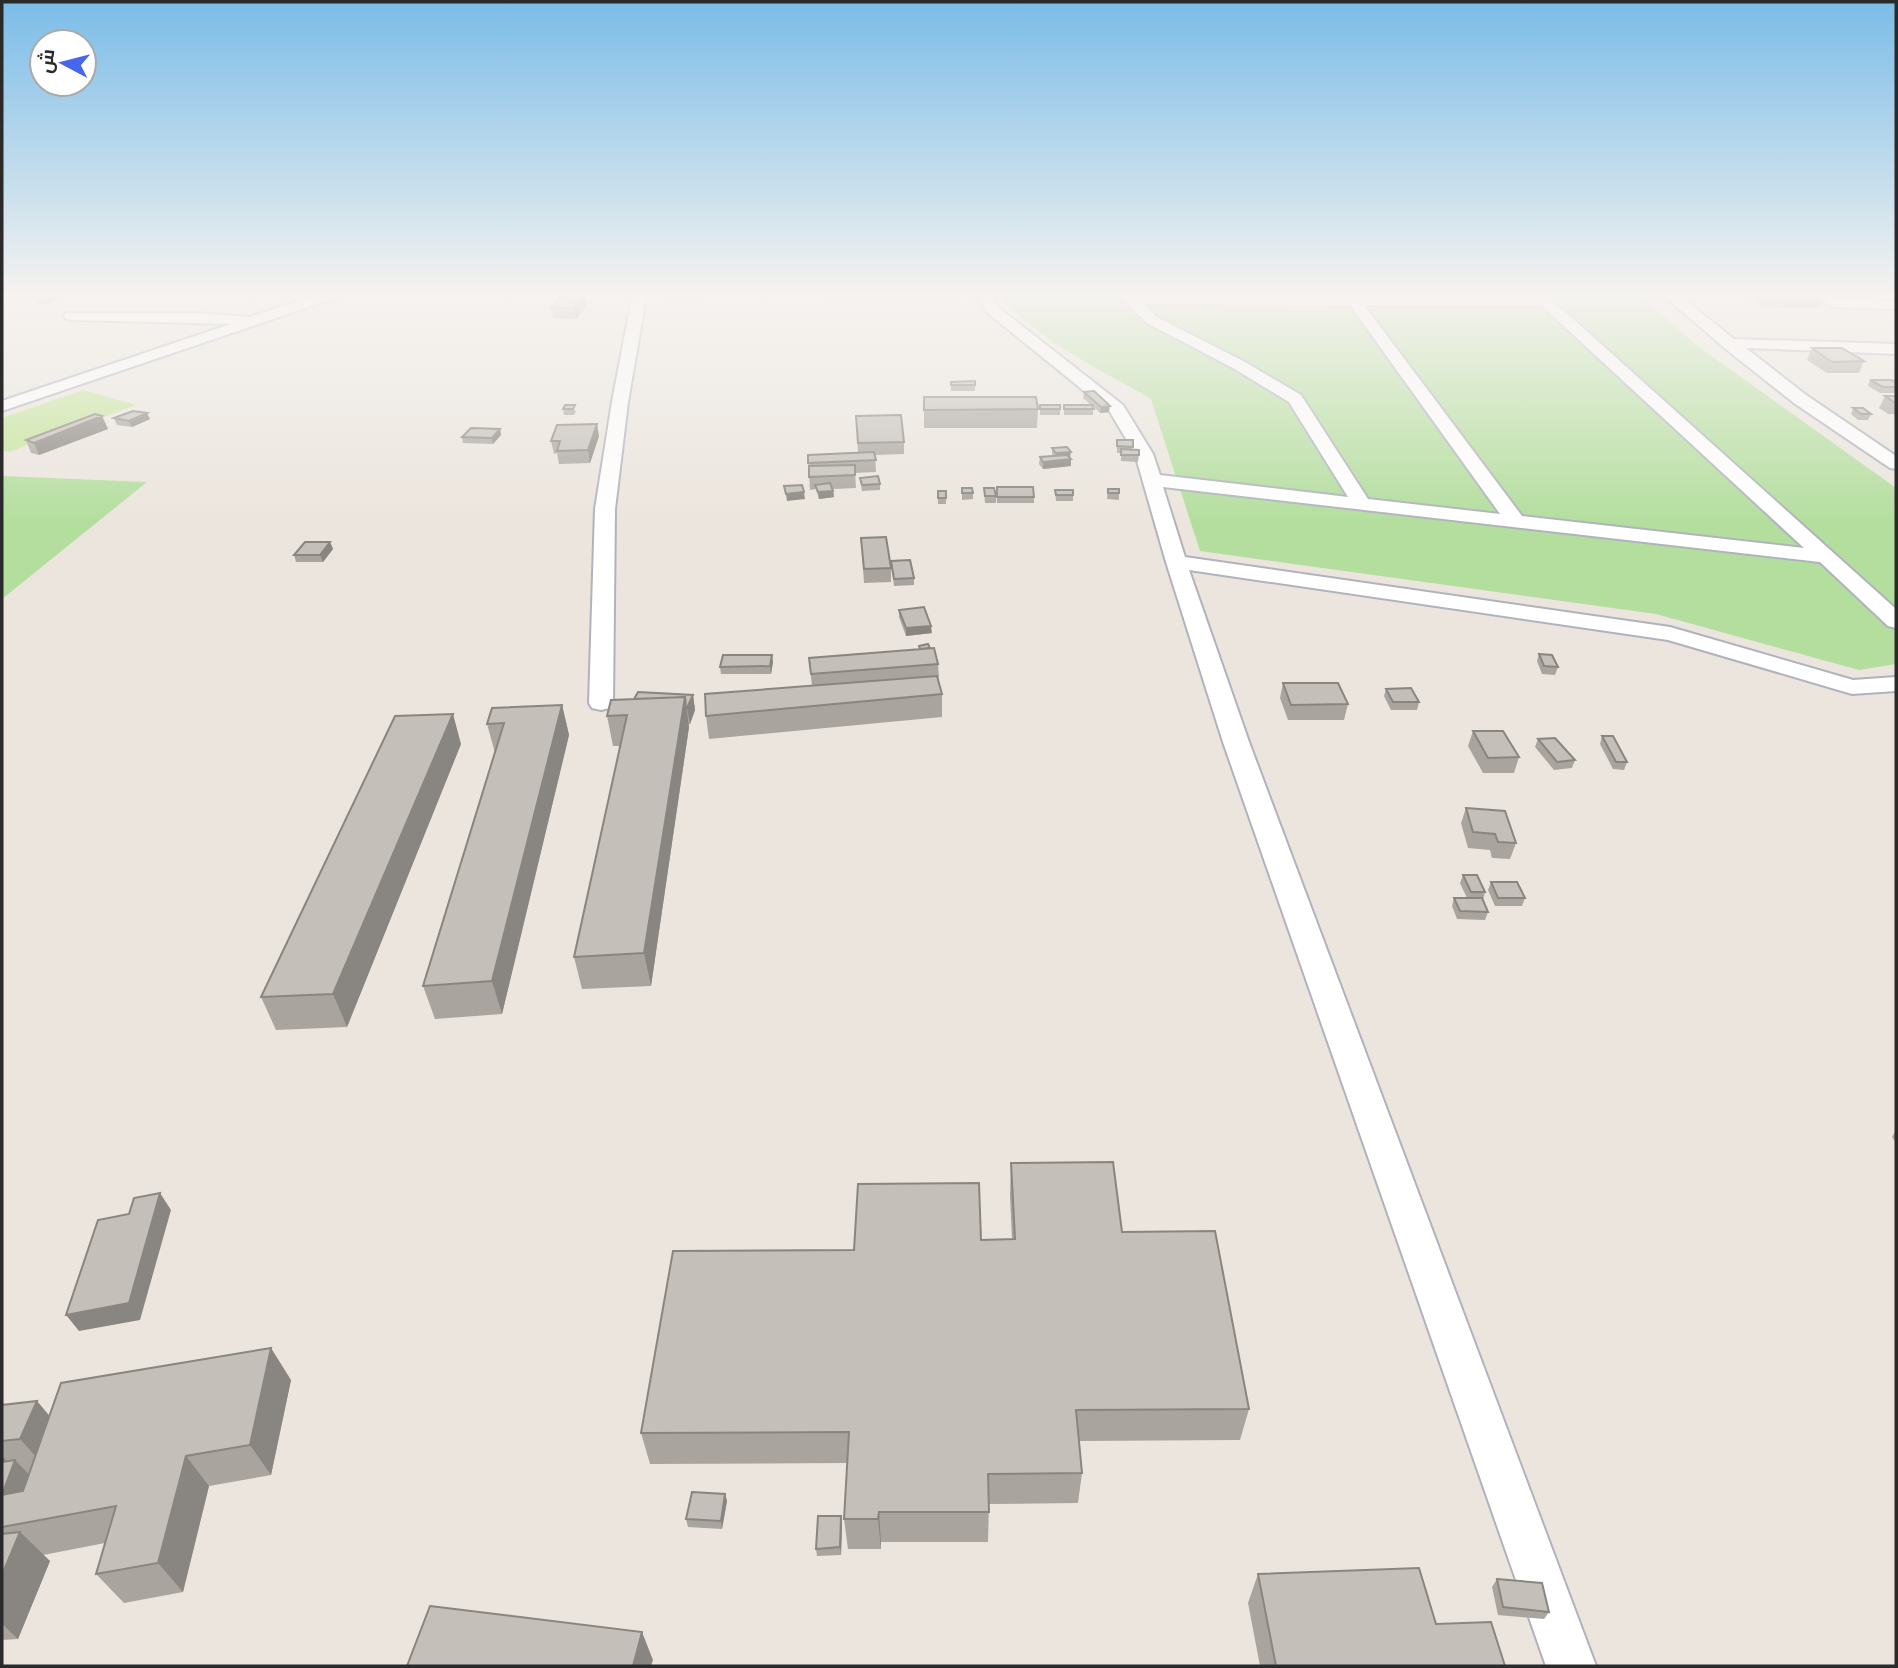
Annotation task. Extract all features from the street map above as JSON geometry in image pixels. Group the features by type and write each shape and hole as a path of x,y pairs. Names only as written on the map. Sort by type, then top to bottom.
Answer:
{"street":[{"path":"2,406 109,370"},
{"path":"601,702 606,509 626,370"},
{"path":"1069,370 1117,408 1144,454 1176,562 1241,755 1571,1666"},
{"path":"1247,370 1295,398 1362,504"},
{"path":"1404,370 1516,522"},
{"path":"1620,370 1896,621"},
{"path":"1762,370 1896,464"},
{"path":"1152,480 1826,557"},
{"path":"1176,562 1670,634 1852,687 1896,684"}],"green space":[{"path":"1100,370 1731,370 1896,488 1896,664 1859,670 1656,614 1200,551 1151,399"},
{"path":"83,390 136,405 9,452 2,450 2,418"},
{"path":"2,476 146,482 147,482 2,599"}],"building":[{"path":"1870,380 1892,380 1896,382 1896,387 1883,387"},
{"path":"975,381 975,385 951,385 951,382"},
{"path":"1094,391 1110,406 1101,407 1084,392"},
{"path":"1885,396 1896,396 1896,402 1894,402"},
{"path":"924,397 1036,397 1038,409 924,410"},
{"path":"565,405 575,405 573,409 563,409"},
{"path":"1040,405 1060,405 1060,409 1040,409"},
{"path":"1064,405 1092,405 1094,409 1064,409"},
{"path":"1853,408 1863,408 1871,414 1861,414"},
{"path":"133,411 147,413 129,421 114,418"},
{"path":"95,414 102,416 34,443 26,440"},
{"path":"901,415 904,442 858,443 856,416"},
{"path":"597,424 588,450 557,451 560,441 551,441 557,425"},
{"path":"471,428 500,429 492,438 462,437"},
{"path":"1117,440 1133,440 1133,447 1117,446"},
{"path":"1067,447 1071,452 1056,453 1052,448"},
{"path":"1121,449 1139,450 1139,455 1121,455"},
{"path":"874,452 876,460 808,463 808,455"},
{"path":"1067,455 1071,459 1043,462 1040,457"},
{"path":"855,465 855,475 809,477 809,466"},
{"path":"878,476 880,484 862,485 860,478"},
{"path":"830,483 833,491 818,492 815,485"},
{"path":"802,485 804,492 786,494 784,486"},
{"path":"997,487 1033,487 1034,497 997,497"},
{"path":"962,488 972,488 973,493 962,493"},
{"path":"984,488 994,488 996,496 985,496"},
{"path":"1108,489 1119,489 1119,493 1108,493"},
{"path":"1055,490 1073,490 1073,495 1056,495"},
{"path":"938,491 946,491 946,498 938,498"},
{"path":"886,537 891,568 864,569 861,538"},
{"path":"305,542 330,542 320,555 294,555"},
{"path":"910,560 914,578 894,579 891,561"},
{"path":"924,607 931,626 906,628 899,610"},
{"path":"928,644 930,648 920,649 919,646"},
{"path":"934,648 938,664 811,674 809,658"},
{"path":"1539,654 1552,655 1558,667 1544,666"},
{"path":"723,655 772,655 770,666 720,667"},
{"path":"937,676 942,694 706,716 705,694"},
{"path":"1283,683 1338,683 1348,704 1291,705"},
{"path":"1411,688 1419,702 1393,702 1386,689"},
{"path":"638,692 693,695 686,708 685,697 634,699"},
{"path":"685,697 644,953 574,957 627,715 607,716 611,700"},
{"path":"562,705 492,981 423,986 504,723 487,724 492,708"},
{"path":"453,714 333,994 261,997 395,716"},
{"path":"1473,731 1503,731 1519,757 1488,758"},
{"path":"1602,736 1613,736 1627,762 1616,762"},
{"path":"1555,738 1575,760 1557,762 1538,739"},
{"path":"1466,808 1505,811 1516,843 1498,842 1495,834 1473,832"},
{"path":"1463,875 1477,875 1485,892 1471,892"},
{"path":"1491,882 1517,882 1525,898 1498,898"},
{"path":"1454,898 1482,898 1488,912 1460,911"},
{"path":"1113,1162 1122,1232 1215,1231 1249,1409 1076,1410 1082,1473 988,1474 989,1512 879,1512 878,1519 844,1519 849,1432 641,1433 673,1251 854,1250 858,1184 979,1183 981,1240 1015,1239 1011,1163"},
{"path":"160,1193 129,1303 66,1315 98,1220 129,1214 134,1198"},
{"path":"271,1348 250,1445 186,1456 158,1563 96,1574 116,1506 2,1527 2,1495 23,1491 61,1383"},
{"path":"37,1401 20,1439 2,1441 2,1405"},
{"path":"15,1460 2,1495 2,1462"},
{"path":"692,1492 725,1494 721,1521 686,1519"},
{"path":"818,1516 841,1516 840,1547 816,1549"},
{"path":"20,1532 2,1575 2,1534"},
{"path":"1419,1568 1436,1624 1491,1622 1505,1666 1276,1666 1258,1574"},
{"path":"1497,1579 1542,1583 1549,1612 1503,1607"},
{"path":"430,1606 642,1632 633,1666 407,1666"}]}
